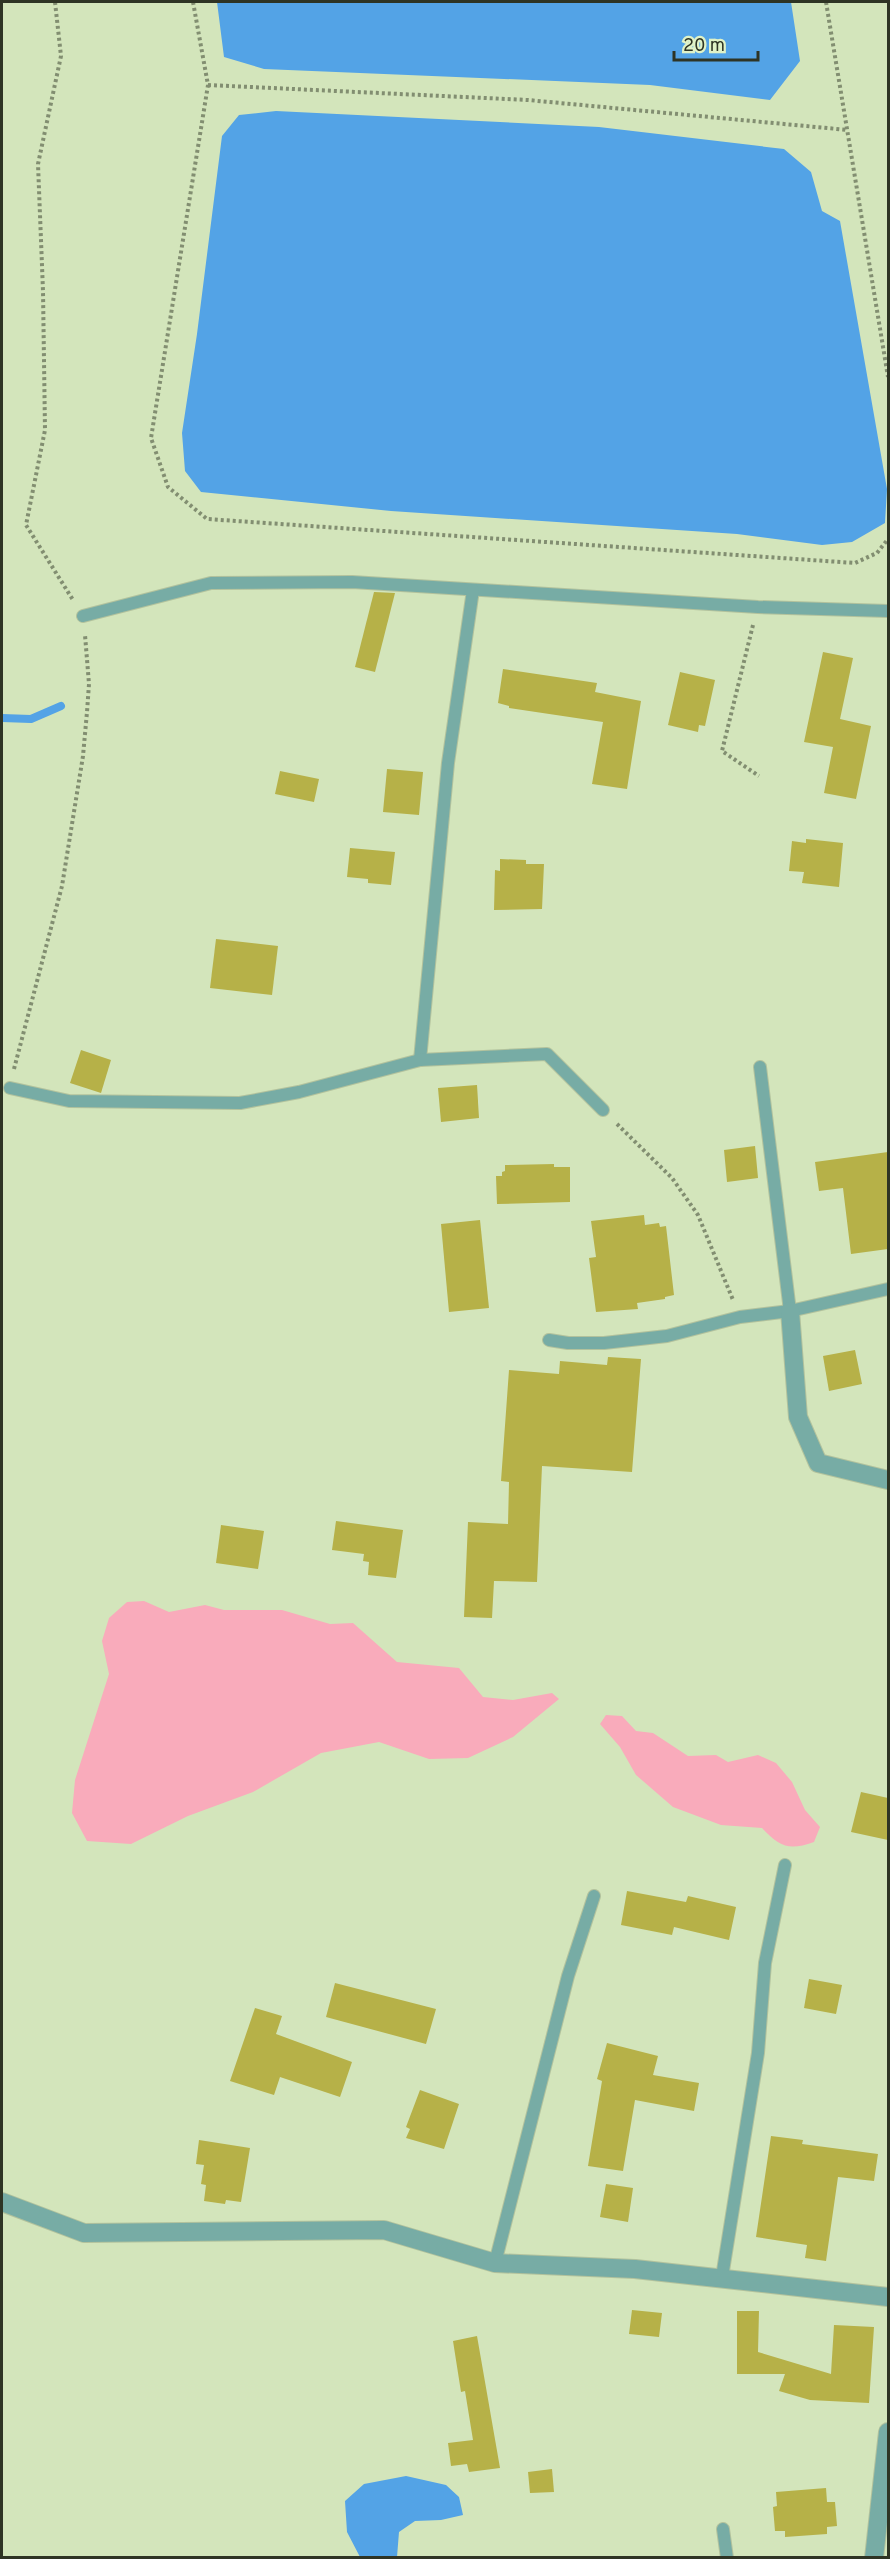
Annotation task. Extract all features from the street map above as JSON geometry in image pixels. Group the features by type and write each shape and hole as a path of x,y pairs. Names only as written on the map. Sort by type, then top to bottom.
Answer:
{"street":[{"path":"790,1311 798,1417 818,1463 888,1480"},
{"path":"2,2202 84,2233 384,2230 495,2263 635,2269 888,2297"},
{"path":"874,2558 888,2432"}],"lane":[{"path":"83,616 211,583 352,582 758,607 888,611"},
{"path":"420,1060 448,763 472,590"},
{"path":"10,1088 69,1101 240,1103 299,1092 420,1060 547,1054 603,1110"},
{"path":"760,1067 790,1311"},
{"path":"549,1340 568,1343 604,1343 667,1336 740,1317 790,1311 888,1290"},
{"path":"722,2277 758,2054 765,1963 785,1865"},
{"path":"495,2263 568,1976 594,1896"},
{"path":"723,2529 727,2558"}],"path":[{"path":"10,1088 62,886 83,756 89,684 83,616 26,525 45,430 38,164 61,56 55,2"},
{"path":"193,2 208,85 151,438 168,487 207,519 855,563 877,553 888,540"},
{"path":"826,2 888,377"},
{"path":"208,85 528,100 848,130"},
{"path":"758,607 722,751 759,776"},
{"path":"603,1110 672,1178 698,1215 740,1317"}],"shaded area":[{"path":"144,1601 169,1612 205,1605 224,1610 282,1610 330,1624 353,1623 397,1662 459,1668 483,1697 513,1700 552,1693 559,1699 513,1737 468,1758 429,1759 379,1742 321,1753 253,1792 188,1816 131,1844 87,1841 72,1813 75,1780 109,1674 102,1641 109,1618 127,1602"},
{"path":"606,1715 622,1716 636,1731 653,1733 688,1756 716,1755 728,1762 758,1755 776,1763 792,1782 805,1810 820,1827 814,1842 791,1847 785,1846 762,1828 721,1825 673,1807 636,1775 620,1747 600,1724"}],"water":[{"path":"217,2 791,2 800,61 770,100 650,85 264,69 224,57"},
{"path":"276,111 599,127 784,149 811,172 822,211 840,221 887,489 885,523 852,542 822,545 737,534 391,511 201,492 185,471 182,433 222,136 239,115"},
{"path":"406,2476 446,2485 459,2497 463,2515 441,2520 415,2521 399,2532 397,2557 360,2557 347,2532 345,2501 364,2484"}],"building":[{"path":"374,592 395,593 375,672 355,667"},
{"path":"823,652 853,658 840,719 871,726 856,799 824,793 833,747 804,742"},
{"path":"503,669 597,683 595,692 641,701 627,789 592,784 603,722 509,708 509,706 498,703"},
{"path":"680,672 715,680 705,726 699,725 698,732 668,725"},
{"path":"387,769 423,772 419,815 383,812"},
{"path":"280,771 319,779 314,802 275,794"},
{"path":"806,839 843,843 839,887 802,883 804,872 789,871 792,841 806,843"},
{"path":"350,848 395,852 391,885 368,883 368,879 347,877"},
{"path":"500,859 526,860 526,864 544,864 542,909 494,910 495,870 500,871"},
{"path":"216,939 278,946 272,995 210,988"},
{"path":"81,1050 111,1060 101,1093 70,1083"},
{"path":"477,1085 479,1118 441,1122 438,1088"},
{"path":"755,1146 758,1178 727,1182 724,1150"},
{"path":"888,1152 888,1249 851,1254 843,1188 819,1191 815,1162"},
{"path":"554,1164 554,1167 570,1167 570,1202 497,1204 496,1176 502,1176 505,1165"},
{"path":"644,1215 645,1225 659,1223 660,1227 666,1226 674,1295 665,1297 665,1299 637,1303 638,1309 596,1312 589,1258 596,1257 591,1221"},
{"path":"480,1220 489,1308 449,1312 441,1224"},
{"path":"855,1350 862,1384 829,1391 823,1356"},
{"path":"608,1357 641,1359 632,1472 542,1466 537,1582 494,1581 492,1618 464,1617 468,1522 508,1524 509,1482 501,1481 509,1370 559,1374 560,1361 607,1365"},
{"path":"336,1521 403,1530 396,1578 368,1575 369,1562 363,1561 364,1554 332,1550"},
{"path":"221,1525 264,1531 258,1569 216,1563"},
{"path":"861,1792 888,1798 888,1840 851,1832"},
{"path":"627,1891 686,1902 688,1896 736,1907 729,1940 674,1927 672,1935 621,1925"},
{"path":"809,1979 842,1985 836,2014 804,2008"},
{"path":"335,1983 436,2009 426,2044 326,2017"},
{"path":"255,2008 282,2016 276,2034 352,2062 340,2097 280,2077 274,2095 230,2081"},
{"path":"607,2043 658,2056 653,2075 699,2083 694,2111 635,2100 623,2171 588,2166 602,2081 597,2079"},
{"path":"420,2090 459,2104 444,2149 406,2138 410,2129 406,2127"},
{"path":"771,2136 803,2140 802,2144 878,2154 874,2181 838,2177 826,2261 805,2258 807,2245 756,2237"},
{"path":"199,2140 250,2148 241,2202 226,2200 225,2204 204,2201 206,2185 201,2184 204,2165 196,2164"},
{"path":"606,2184 633,2188 628,2222 600,2217"},
{"path":"632,2310 662,2313 659,2337 629,2334"},
{"path":"737,2311 759,2311 758,2352 831,2374 834,2325 874,2327 869,2403 810,2400 779,2391 785,2374 737,2374"},
{"path":"477,2336 500,2468 469,2472 467,2464 451,2466 448,2443 473,2440 465,2391 461,2392 453,2341"},
{"path":"552,2469 554,2492 530,2493 528,2472"},
{"path":"826,2488 827,2502 835,2502 837,2526 827,2527 827,2534 785,2537 785,2531 775,2531 773,2507 777,2506 776,2492"}],"waterway":[{"path":"2,718 31,719 61,706"}]}
